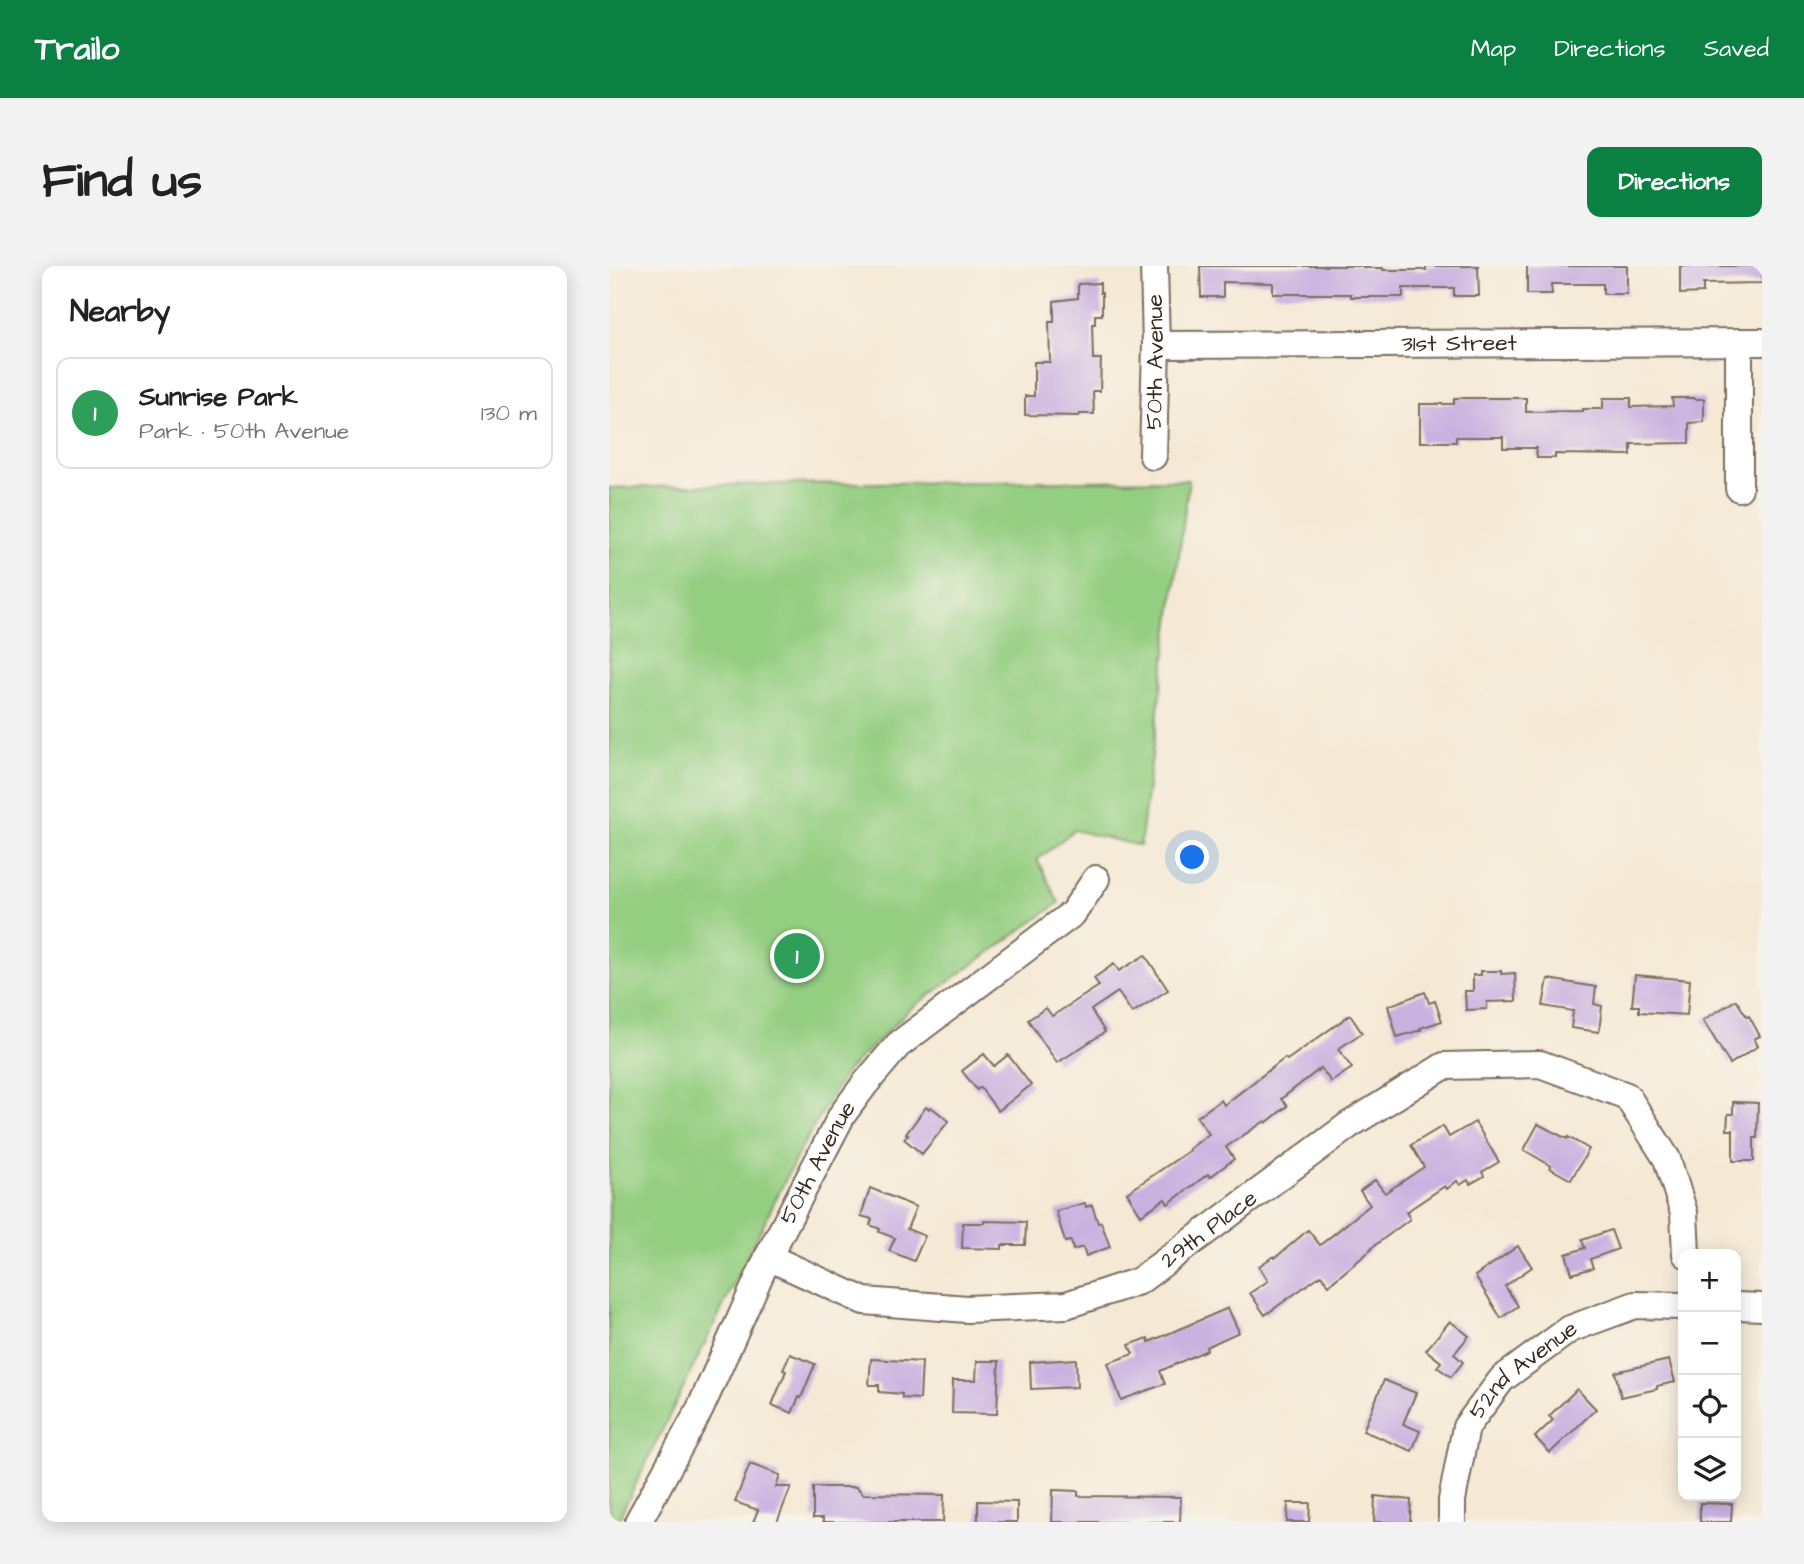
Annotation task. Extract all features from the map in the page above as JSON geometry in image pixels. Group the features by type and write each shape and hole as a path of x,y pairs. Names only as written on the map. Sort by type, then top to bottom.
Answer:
{"street":[{"name":"50th Avenue","path":"1153,456 1156,345 1154,266"},
{"name":"31st Street","path":"1156,345 1751,342"},
{"path":"1739,488 1751,342"},
{"name":"50th Avenue","path":"638,1522 700,1409 768,1256 842,1115 898,1045 1073,913 1096,879"},
{"name":"29th Place","path":"768,1256 864,1301 967,1309 1066,1305 1139,1281 1349,1125 1444,1066 1540,1064 1627,1096 1667,1159 1684,1213 1686,1249"},
{"name":"52nd Avenue","path":"1452,1522 1452,1500 1466,1427 1502,1378 1570,1329 1635,1305 1678,1306"},
{"path":"1741,1306 1762,1307"}],"green space":[{"path":"1189,480 1140,846 1074,830 1037,860 1059,903 909,1010 845,1073 799,1152 617,1522 609,1522 609,488"}],"building":[{"path":"1200,266 1363,266 1383,270 1426,270 1426,266 1478,266 1479,296 1454,296 1454,288 1403,288 1403,297 1273,294 1273,283 1223,282 1223,297 1201,297"},
{"path":"1527,266 1627,266 1627,294 1603,294 1603,284 1551,284 1552,294 1527,294"},
{"path":"1680,266 1762,266 1762,283 1703,284 1703,293 1680,294"},
{"path":"1100,283 1102,315 1095,315 1095,324 1092,324 1093,359 1101,359 1100,391 1093,391 1094,414 1025,415 1025,396 1034,396 1034,362 1050,362 1049,322 1054,322 1054,301 1078,298 1078,284"},
{"path":"1454,398 1526,398 1526,412 1603,409 1603,398 1631,398 1631,407 1673,406 1672,398 1694,398 1704,399 1704,422 1689,423 1689,443 1631,444 1631,455 1555,454 1555,458 1537,458 1536,448 1503,448 1503,437 1456,437 1456,442 1420,442 1420,404 1454,404"},
{"path":"1145,955 1168,990 1132,1013 1118,992 1091,1010 1105,1032 1057,1063 1028,1020 1046,1008 1052,1016 1099,986 1094,978 1114,964 1119,971"},
{"path":"1481,971 1515,973 1516,1001 1487,1002 1487,1009 1466,1010 1465,991 1473,991 1473,975 1481,975"},
{"path":"1635,975 1690,980 1687,1015 1639,1012 1639,1006 1632,1006"},
{"path":"1548,979 1596,987 1594,1004 1602,1006 1599,1032 1571,1028 1573,1011 1543,1006"},
{"path":"1425,992 1429,1003 1435,1001 1442,1021 1397,1037 1388,1006"},
{"path":"1736,1000 1760,1036 1754,1039 1758,1046 1730,1064 1703,1020"},
{"path":"1350,1015 1362,1033 1338,1049 1352,1068 1331,1082 1321,1068 1281,1099 1287,1106 1266,1123 1265,1121 1226,1147 1234,1159 1210,1177 1208,1174 1168,1204 1165,1199 1141,1215 1127,1193 1209,1134 1197,1117 1221,1100 1224,1105 1285,1058 1287,1060"},
{"path":"984,1054 994,1066 1008,1055 1031,1085 998,1111 980,1087 977,1090 962,1071"},
{"path":"1733,1102 1758,1103 1754,1161 1733,1161 1733,1130 1727,1130 1728,1114 1733,1114"},
{"path":"926,1107 931,1107 949,1121 922,1154 904,1139"},
{"path":"1475,1122 1499,1162 1482,1172 1484,1176 1470,1184 1468,1180 1460,1185 1457,1181 1447,1189 1445,1186 1406,1212 1410,1219 1329,1285 1321,1275 1265,1315 1250,1293 1268,1281 1259,1266 1274,1256 1275,1258 1308,1230 1320,1245 1370,1205 1360,1191 1375,1180 1385,1193 1424,1167 1411,1145 1443,1126 1449,1137"},
{"path":"1538,1124 1589,1149 1571,1180 1524,1150"},
{"path":"870,1188 916,1207 907,1229 925,1236 914,1261 889,1251 895,1238 879,1232 880,1229 870,1225 872,1219 861,1216"},
{"path":"1085,1203 1086,1207 1092,1205 1110,1247 1086,1256 1083,1247 1073,1250 1071,1241 1065,1242 1056,1211"},
{"path":"1026,1222 1025,1245 1002,1245 1002,1249 962,1248 963,1223"},
{"path":"1611,1230 1618,1249 1590,1259 1593,1268 1572,1274 1566,1254 1585,1248 1582,1240"},
{"path":"1518,1246 1532,1267 1505,1286 1518,1306 1501,1318 1475,1276"},
{"path":"1228,1308 1239,1332 1160,1371 1165,1384 1121,1400 1108,1363 1133,1354 1129,1345 1148,1338 1149,1342"},
{"path":"1450,1321 1469,1336 1454,1354 1463,1362 1451,1377 1437,1367 1441,1362 1426,1350"},
{"path":"790,1354 815,1364 792,1413 772,1405"},
{"path":"871,1359 922,1362 920,1399 879,1392 879,1385 869,1385"},
{"path":"1076,1359 1077,1387 1031,1389 1030,1362"},
{"path":"1669,1360 1675,1382 1621,1397 1615,1372"},
{"path":"977,1361 999,1361 997,1414 952,1413 953,1380 976,1380"},
{"path":"1384,1380 1416,1393 1403,1424 1420,1431 1412,1451 1363,1431"},
{"path":"1577,1389 1596,1409 1550,1453 1535,1437 1553,1420 1549,1416"},
{"path":"750,1464 780,1475 776,1487 791,1487 777,1522 753,1522 758,1510 735,1502"},
{"path":"813,1487 857,1487 863,1494 944,1495 943,1522 823,1522 823,1518 813,1518"},
{"path":"1053,1490 1078,1491 1078,1496 1181,1497 1180,1522 1052,1522"},
{"path":"1375,1496 1411,1500 1410,1522 1374,1522"},
{"path":"978,1501 1017,1502 1017,1522 978,1522"},
{"path":"1288,1503 1310,1503 1309,1522 1287,1522"},
{"path":"1700,1503 1732,1504 1731,1522 1700,1522"}],"place":[{"name":"Sunrise Park","path":"797,956"}]}
